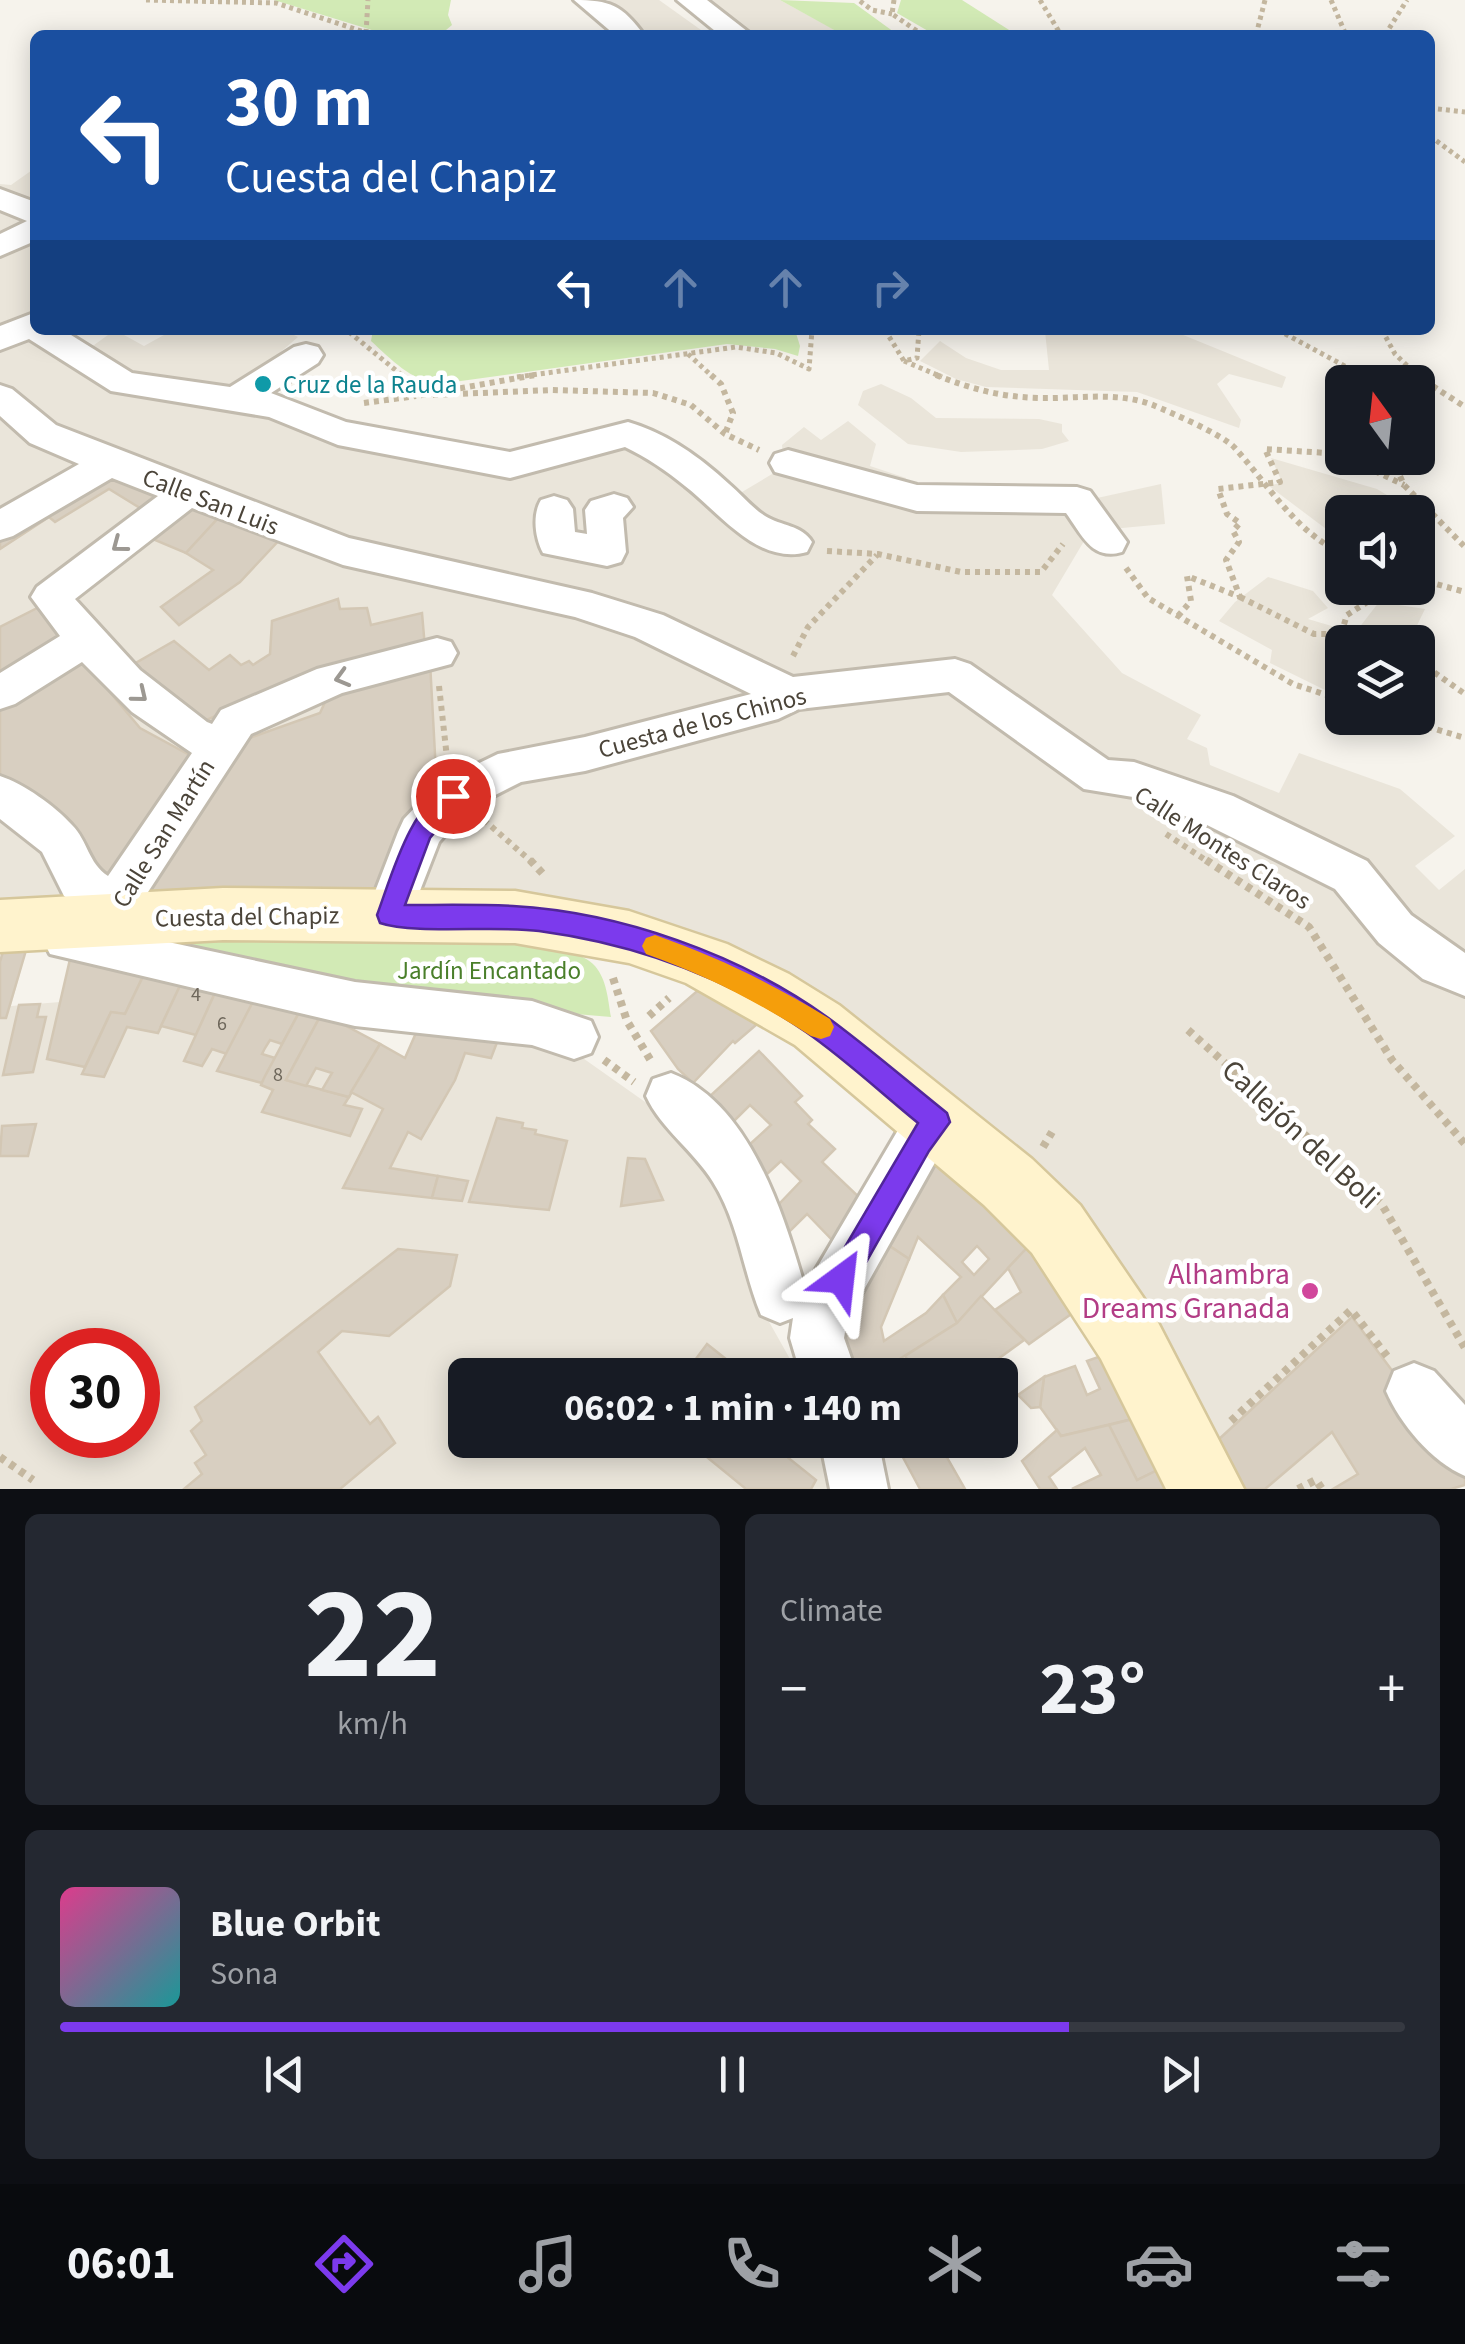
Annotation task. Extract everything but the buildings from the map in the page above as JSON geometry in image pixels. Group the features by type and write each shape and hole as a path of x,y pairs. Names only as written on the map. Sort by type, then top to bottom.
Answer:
{"street":[{"path":"587,0 614,17 626,30"},
{"path":"690,0 731,30"},
{"path":"0,198 30,212"},
{"path":"0,246 30,231"},
{"path":"0,339 30,325"},
{"path":"47,335 124,383 276,406 338,433 510,465 628,434 656,447 685,468 751,525 793,542"},
{"path":"237,400 306,355"},
{"name":"Calle San Luis","path":"0,397 42,434 109,463 343,551 578,603 649,626 782,692"},
{"path":"788,462 917,498 1078,500 1108,542"},
{"path":"0,526 109,463"},
{"name":"Calle San Martín","path":"188,492 51,597 129,687 189,734 218,747"},
{"path":"554,509 557,544 607,552 604,510 614,507"},
{"path":"0,692 85,640"},
{"name":"Calle San Martín","path":"98,918 236,722 332,680 437,653"},
{"name":"Cuesta de los Chinos","path":"389,915 420,832 453,796 513,766 584,754 778,703 782,692 955,676 988,694 1099,777 1134,780 1217,808 1352,876 1395,929 1440,964 1465,975"},
{"path":"0,794 58,838 98,918 66,940 355,1004 532,1023 574,1037"},
{"name":"Cuesta del Chapiz","path":"0,926 223,914 515,917 629,937 705,964 767,994 817,1025 937,1122 1056,1229 1126,1334 1206,1489"},
{"path":"672,1096 738,1168 756,1207 780,1296"},
{"path":"823,1358 817,1338 821,1314 919,1142 937,1122"},
{"path":"1414,1391 1465,1447"}],"path":[{"path":"146,0 276,3 360,30"},
{"path":"366,30 368,0"},
{"path":"858,0 872,10 892,14 916,30"},
{"path":"892,14 894,0"},
{"path":"1040,0 1059,30"},
{"path":"1257,30 1265,0"},
{"path":"1331,0 1344,30"},
{"path":"1388,30 1407,0"},
{"path":"1435,109 1465,112"},
{"path":"1435,140 1465,162"},
{"path":"356,335 401,373 416,396"},
{"path":"416,396 474,382 736,347 776,353 809,369 812,335"},
{"path":"888,335 904,362 980,394 1042,398 1082,394 1150,404 1231,444 1262,485 1325,545"},
{"path":"904,362 917,358 919,335"},
{"path":"1287,335 1343,365"},
{"path":"1384,335 1427,385 1465,407"},
{"path":"688,353 721,384 733,412 725,434"},
{"path":"361,403 416,396 552,390 653,393 690,405 725,434 788,462"},
{"path":"1240,597 1226,560 1239,542 1233,531 1240,523 1227,514 1218,488 1280,482 1265,449 1325,454"},
{"path":"1384,475 1404,485 1465,546"},
{"path":"1400,475 1404,485"},
{"path":"793,542 822,552 858,549 966,573 1012,568 1041,572 1082,519 1078,500"},
{"path":"1108,542 1148,598 1294,684 1325,694"},
{"path":"782,692 808,626 878,554"},
{"path":"1178,616 1191,601 1187,576 1314,634 1325,634"},
{"path":"1435,584 1465,592"},
{"path":"1343,625 1347,615 1363,605"},
{"path":"1435,673 1465,694"},
{"path":"1435,729 1465,738"},
{"name":"Calle Montes Claros","path":"1162,831 1310,926 1392,1060 1465,1144"},
{"path":"616,965 612,982 627,1021 672,1096"},
{"name":"Callejón del Boli","path":"1188,1030 1381,1203 1465,1348"},
{"path":"574,1037 650,1094 672,1096"},
{"path":"1228,1424 1351,1310 1414,1391"},
{"path":"0,1457 33,1480"},
{"path":"1298,1489 1316,1480 1322,1489"}],"shaded area":[{"path":"659,0 701,30 629,30 602,3"},
{"path":"697,0 780,0 835,30 741,30"},
{"path":"30,172 30,335 72,335 87,350 108,335 124,335 144,346 164,335 294,335 298,337 233,393 276,422 510,480 623,436 720,505 784,467 782,445 804,427 821,440 848,421 876,444 870,466 906,478 900,490 1088,500 1161,484 1165,524 1090,531 1052,595 1122,673 1201,715 1187,739 1207,748 1210,765 1279,793 1299,753 1400,789 1455,836 1415,866 1439,890 1465,869 1465,1485 1453,1489 1230,1489 1107,1261 629,927 0,924 0,184 11,185"},
{"path":"1045,335 1183,335 1286,377 1282,388 1229,374 1217,384 1241,420 1239,428 1137,392 986,387 956,379 920,361 940,341 966,358 1001,370 1049,370"},
{"path":"881,384 911,398 936,418 1039,419 1062,424 1062,432 1069,441 1042,449 961,452 908,444 858,405 863,391"},
{"path":"1271,458 1387,495 1325,495 1325,528 1269,486 1282,482"},
{"path":"1268,577 1313,591 1328,608 1308,619 1328,625 1325,625 1325,690 1270,663 1272,650 1219,621 1235,602"},
{"path":"1377,605 1425,609 1417,625 1361,625"},
{"path":"32,930 11,1006 60,1002 71,955 326,1015 404,1058 423,1017 570,1049 648,1104 725,1178 766,1279 754,1295 789,1358 448,1358 448,1458 828,1458 830,1479 827,1489 0,1489 0,931"}],"green space":[{"path":"274,0 451,0 448,15 452,25 446,30 372,30"},
{"path":"780,0 854,3 891,30 834,30"},
{"path":"901,0 962,0 1009,30 926,30 897,13"},
{"path":"372,335 797,335 800,346 798,356 775,349 727,344 439,384 410,374 371,341"},
{"name":"Jardín Encantado","path":"390,926 531,943 582,957 602,977 611,1017 354,995 144,950 150,927"}],"slow traffic":[{"path":"655,946 705,964 767,994 821,1027"}],"place":[{"name":"Cruz de la Rauda","path":"263,384"},
{"name":"Alhambra Dreams Granada","path":"1310,1291"}],"route":[{"path":"453,796 420,832 389,915 515,917 576,925 629,937 705,964 767,994 817,1025 937,1122 919,1142 841,1279"}]}
